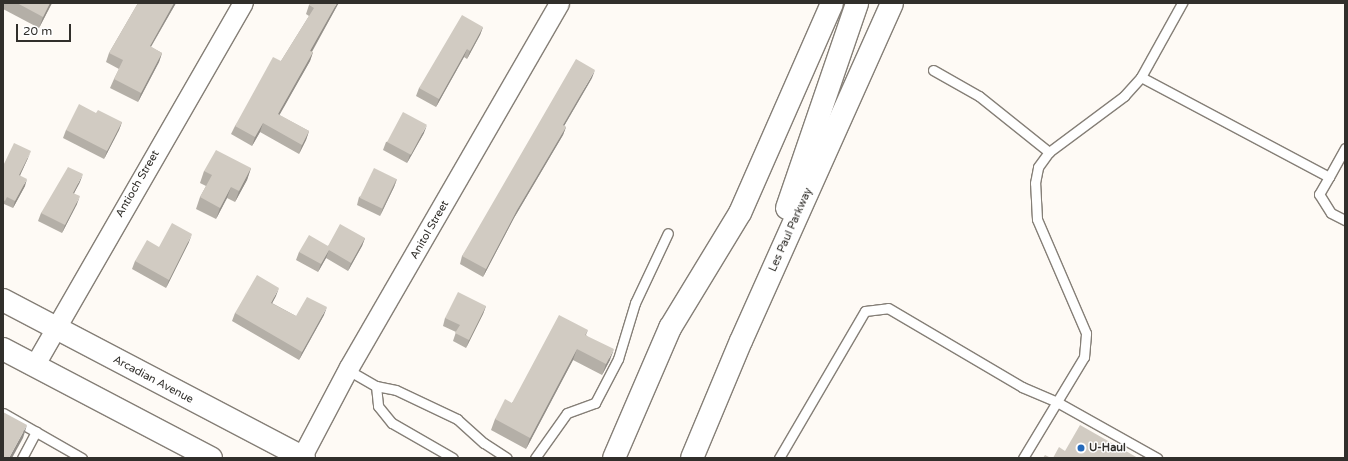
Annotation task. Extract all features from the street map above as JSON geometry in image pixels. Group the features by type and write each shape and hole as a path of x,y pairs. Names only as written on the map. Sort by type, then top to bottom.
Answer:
{"main road":[{"path":"614,458 670,328 740,213 832,3"},
{"path":"741,341 857,3"},
{"name":"Les Paul Parkway","path":"692,458 741,341 892,3"},
{"name":"Arcadian Avenue","path":"3,300 302,458"},
{"path":"3,349 211,458"}],"street":[{"name":"Antioch Street","path":"34,366 243,3"},
{"name":"Anitol Street","path":"302,458 348,370 559,3"}],"lane":[{"path":"1023,458 1084,357 1086,333 1037,219 1035,183 1038,167 1049,152 1124,96 1141,77 1182,3"},
{"path":"933,70 979,96 1049,152"},
{"path":"1141,77 1329,177"},
{"path":"1345,148 1319,194 1331,213 1345,220"},
{"path":"534,458 567,413 595,403 618,359 635,303 668,233"},
{"path":"780,458 864,311 888,308 1022,387 1057,402 1157,458"},
{"path":"348,370 376,386 396,390 458,419 484,443 507,458"},
{"path":"376,386 378,406 392,423 453,458"},
{"path":"3,413 82,458"},
{"path":"22,458 36,432"}],"building":[{"path":"17,3 50,3 43,17"},
{"path":"138,3 174,3 150,46 162,53 141,93 114,79 123,60 109,53"},
{"path":"310,3 337,3 310,51 313,52 278,114 309,131 302,145 263,123 255,137 235,126 273,57 281,61 314,8 309,5"},
{"path":"462,15 483,27 470,51 467,49 439,99 419,88"},
{"path":"576,59 595,70 563,125 566,127 517,210 486,269 462,256"},
{"path":"79,104 96,113 98,110 122,122 107,151 66,130"},
{"path":"403,112 427,125 411,155 387,142"},
{"path":"14,143 31,151 19,175 27,179 15,201 7,197 5,201 3,200 3,166"},
{"path":"216,150 251,168 239,191 231,187 220,208 200,197 212,175 204,171"},
{"path":"68,167 83,174 73,193 80,196 65,225 41,213"},
{"path":"374,168 396,179 382,209 360,198"},
{"path":"172,223 192,234 169,280 135,261 147,240 159,247"},
{"path":"340,224 365,238 351,263 329,250 321,264 299,252 309,235 328,246"},
{"path":"257,275 279,288 271,303 296,316 307,297 327,307 302,352 235,313"},
{"path":"458,292 486,306 469,340 455,333 460,325 445,318"},
{"path":"559,315 588,330 585,335 614,349 606,364 577,349 530,438 495,419 505,399 512,403"},
{"path":"3,412 27,425 9,458 3,458"},
{"path":"1080,425 1138,458 1053,458 1059,447 1065,451"},
{"path":"1045,455 1051,458 1043,458"}],"place":[{"name":"U-Haul","path":"1081,448"}]}
